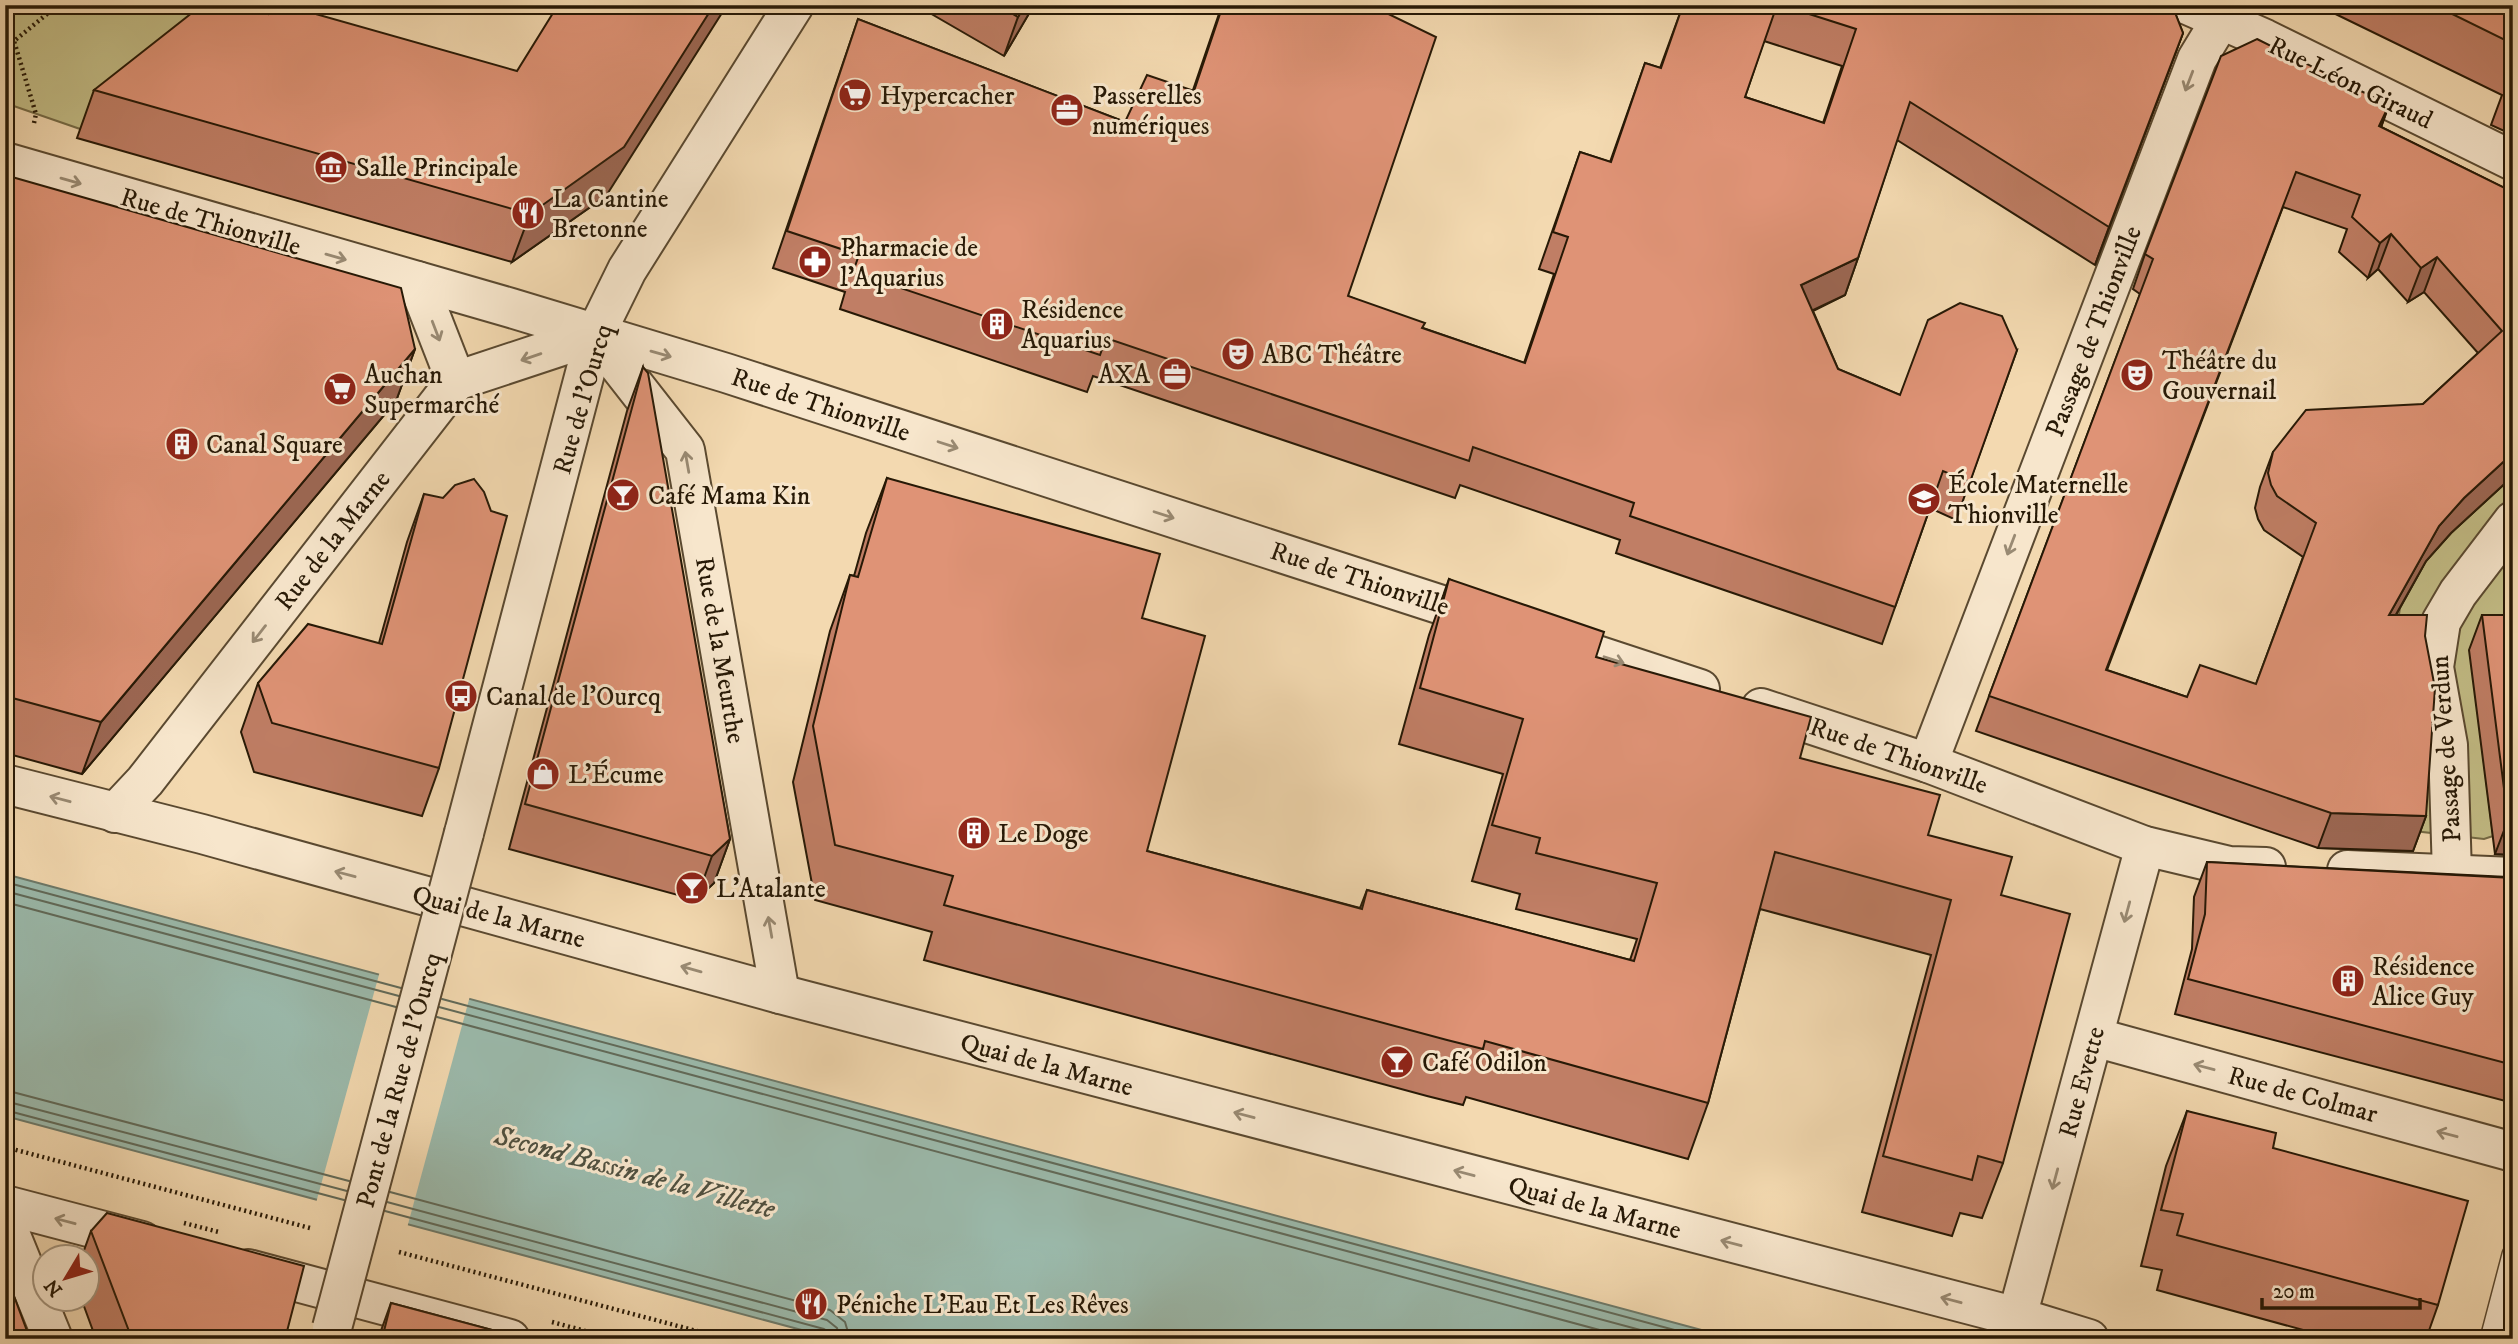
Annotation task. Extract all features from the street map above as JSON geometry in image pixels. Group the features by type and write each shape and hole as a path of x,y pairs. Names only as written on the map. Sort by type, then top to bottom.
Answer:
{"street":[{"name":"Rue de l'Ourcq","path":"464,833 596,335 627,270 794,5"},
{"name":"Rue Léon Giraud","path":"2213,10 2265,39 2513,161"},
{"name":"Passage de Thionville","path":"1928,763 2197,60 2213,10"},
{"name":"Rue de Thionville","path":"5,162 739,377 1928,763 2145,846 2229,866 2513,877"},
{"path":"417,281 456,381 596,335"},
{"name":"Rue de la Meurthe","path":"596,335 685,450 774,946 780,995"},
{"name":"Rue de la Marne","path":"115,813 145,781 456,381"},
{"name":"Passage de Verdun","path":"2452,874 2448,745 2434,667 2441,622 2458,593 2513,522"},
{"name":"Quai de la Marne","path":"5,784 215,838 780,995 2017,1317 2090,1339"},
{"name":"Pont de la Rue de l'Ourcq","path":"330,1333 464,833"},
{"name":"Rue Evette","path":"2017,1317 2145,846"},
{"name":"Rue de Colmar","path":"2094,1037 2513,1152"},
{"path":"5,1205 172,1249"},
{"path":"5,1221 53,1339"},
{"path":"212,1260 510,1339"}],"lane":[{"path":"2491,1339 2513,1255"}],"path":[{"path":"36,114 14,41 58,5"}],"shaded area":[{"path":"5,5 223,5 86,131 5,103"},
{"path":"2513,476 2513,649 2470,650 2493,836 2484,839 2414,831 2395,639 2400,608 2426,561 2451,533"}],"water":[{"name":"Second Bassin de la Villette","path":"5,874 1735,1339 835,1339 5,1116"}],"pier":[{"path":"380,971 470,996 407,1228 316,1203"}],"building":[{"path":"202,5 236,5 268,14 270,5 284,5 517,71 558,5 714,5 624,147 530,214 94,90"},
{"path":"998,5 1025,5 1018,17"},
{"path":"1223,5 1370,5 1436,37 1348,296 1425,323 1422,328 1525,363 1568,237 1553,232 1580,152 1611,162 1645,63 1661,68 1683,5 1777,5 1745,97 1824,123 1856,29 1781,5 2172,5 2183,33 2109,227 1910,102 1858,258 1801,285 1838,369 1900,395 1928,320 1960,303 2002,316 2017,350 1970,482 1943,471 1895,607 1630,516 1634,503 1473,447 1469,461 1106,338 1100,355 853,272 859,255 787,231 858,19 1125,122 1147,75 1194,91"},
{"path":"2434,5 2513,5 2513,44"},
{"path":"2257,39 2389,105 2379,126 2513,192 2513,453 2464,498 2439,526 2389,615 2427,615 2425,636 2435,688 2426,816 2331,813 1989,696 2153,259 2145,254 2221,56","holes":["2296,172 2360,195 2352,217 2380,243 2391,234 2421,268 2437,257 2502,331 2423,404 2306,410 2273,452 2268,473 2277,496 2316,523 2256,684 2200,665 2187,697 2106,670"]},
{"name":"Canal Square","path":"5,175 401,288 415,349 101,722 5,696 13,657 5,655"},
{"path":"643,367 648,373 730,839 712,856 525,804"},
{"path":"887,478 1160,554 1142,618 1205,636 1147,851 1362,909 1367,890 1634,961 1657,883 1536,853 1540,838 1492,825 1523,719 1420,688 1449,579 1604,632 1596,657 1811,717 1800,758 1940,795 1928,835 2012,857 2001,895 2070,914 2003,1163 1978,1156 1972,1180 1883,1156 1951,900 1775,852 1708,1103 1485,1041 1483,1049 1447,1040 944,905 953,876 835,845 813,726 850,575 858,577"},
{"path":"474,479 484,492 491,511 507,516 439,768 272,723 258,683 308,624 382,644 424,494 443,498 455,485"},
{"path":"2482,615 2513,615 2513,820 2508,820"},
{"name":"Résidence Alice Guy","path":"2207,862 2513,878 2513,1065 2188,979 2205,914"},
{"path":"2187,1111 2276,1133 2273,1148 2468,1201 2438,1305 2177,1235 2183,1214 2161,1210"},
{"path":"107,1213 304,1266 285,1339 132,1339 102,1260 102,1242 95,1242 91,1231"},
{"path":"5,1272 30,1339 5,1339"},
{"path":"391,1303 526,1339 382,1339"}],"place":[{"name":"Hypercacher","path":"855,95"},
{"name":"Passerelles numériques","path":"1067,110"},
{"name":"Salle Principale","path":"331,167"},
{"name":"La Cantine Bretonne","path":"528,213"},
{"name":"Pharmacie de l'Aquarius","path":"815,262"},
{"name":"Résidence Aquarius","path":"997,324"},
{"name":"ABC Théâtre","path":"1238,354"},
{"name":"AXA","path":"1175,374"},
{"name":"Théâtre du Gouvernail","path":"2137,375"},
{"name":"Auchan Supermarché","path":"340,389"},
{"name":"Canal Square","path":"182,444"},
{"name":"Café Mama Kin","path":"623,495"},
{"name":"École Maternelle Thionville","path":"1924,499"},
{"name":"Canal de l'Ourcq","path":"461,696"},
{"name":"L'Écume","path":"543,774"},
{"name":"Le Doge","path":"974,833"},
{"name":"L'Atalante","path":"692,888"},
{"name":"Résidence Alice Guy","path":"2348,981"},
{"name":"Café Odilon","path":"1397,1062"},
{"name":"Péniche L'Eau Et Les Rêves","path":"811,1304"}]}
